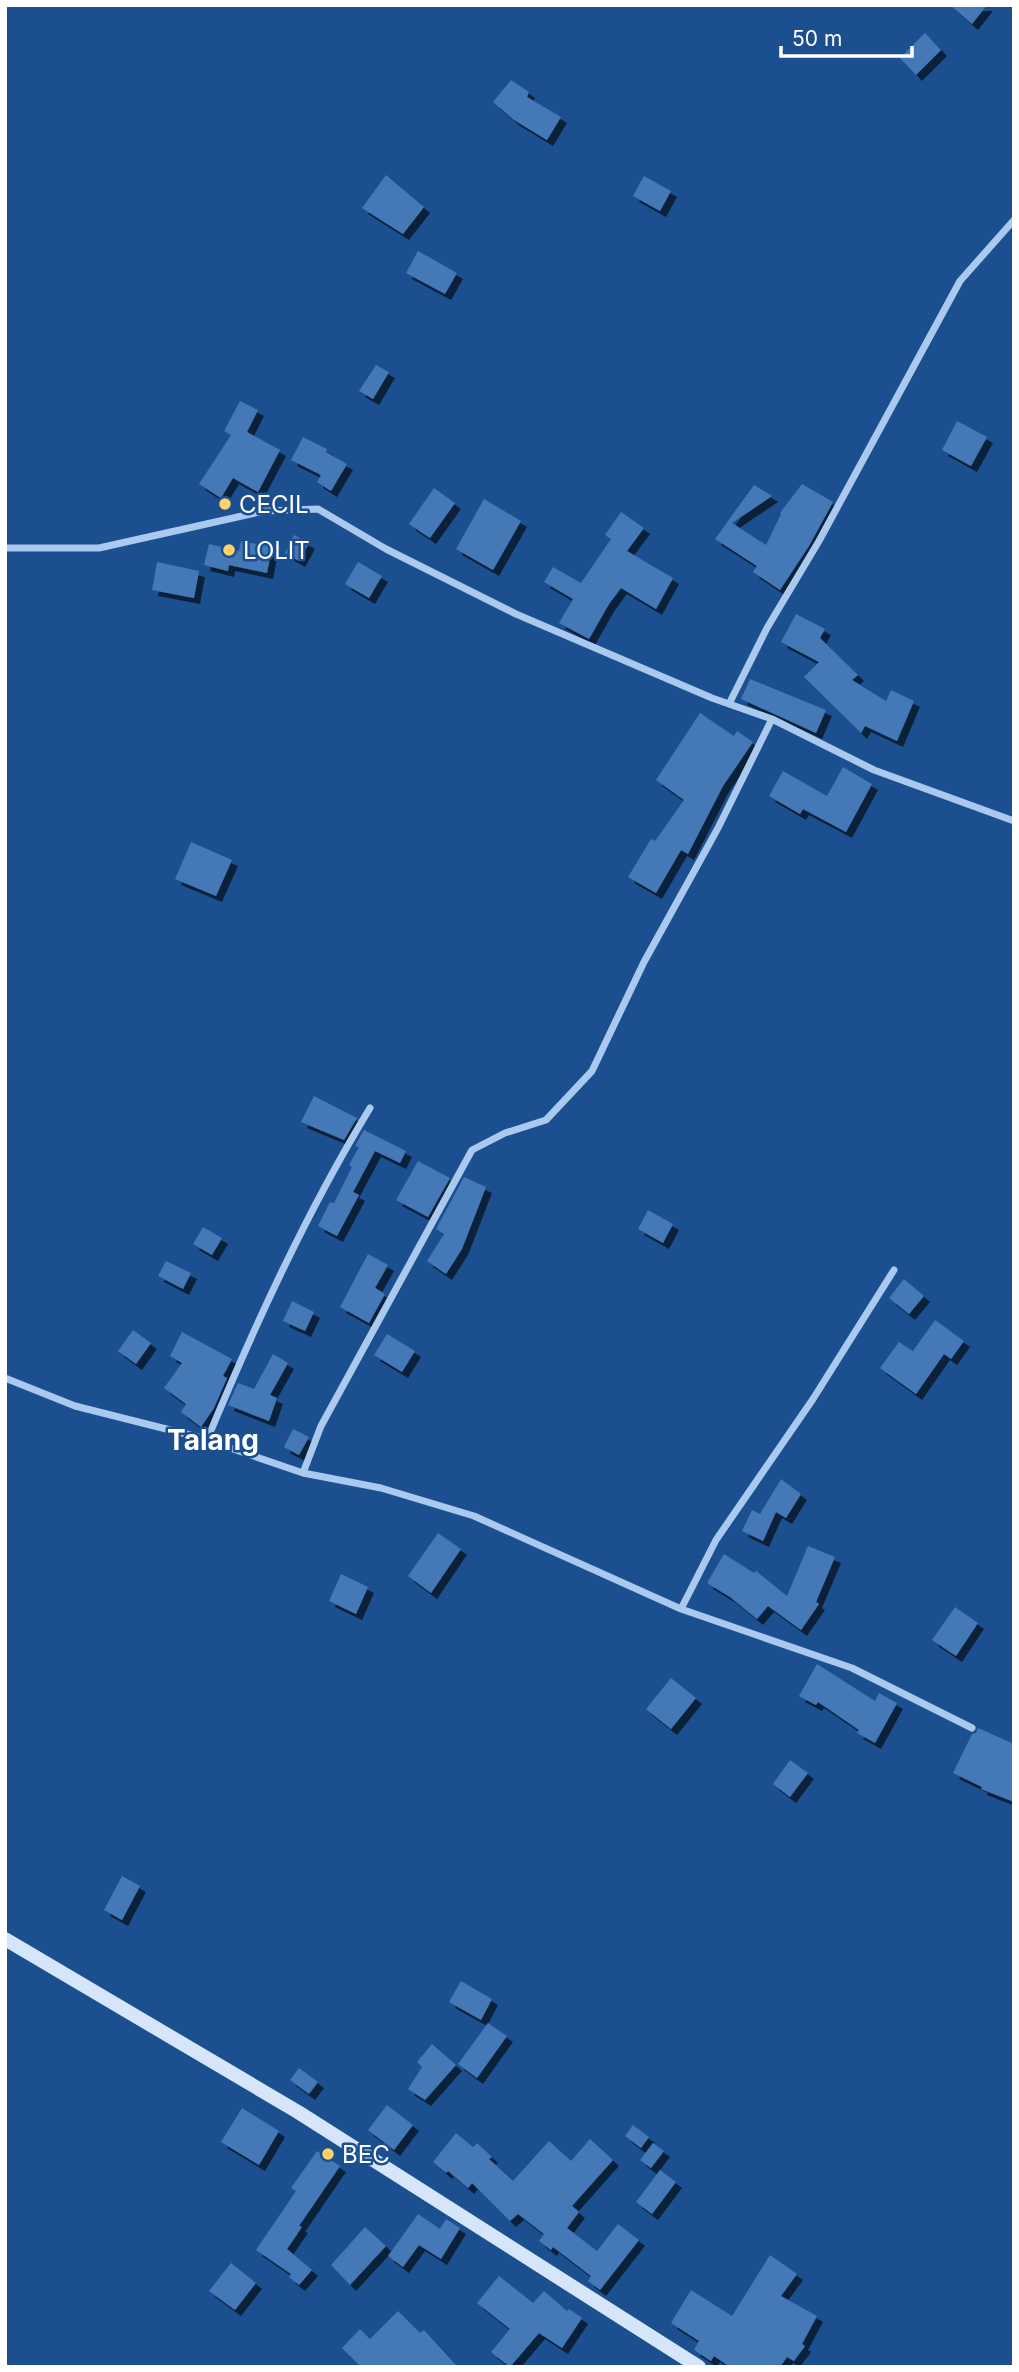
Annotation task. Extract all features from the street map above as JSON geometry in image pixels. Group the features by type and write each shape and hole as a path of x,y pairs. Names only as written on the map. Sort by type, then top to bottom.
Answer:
{"street":[{"path":"729,704 767,628 819,541 960,281 1014,220"},
{"path":"5,548 99,548 264,511 318,509 386,549 516,614 729,704 772,719 874,770 1014,821"},
{"path":"303,1473 321,1426 472,1150 505,1133 546,1120 592,1071 644,962 718,828 772,719"},
{"path":"207,1440 258,1323 341,1155 370,1108"},
{"path":"681,1609 716,1540 813,1399 894,1270"},
{"path":"5,1378 75,1406 207,1440 303,1473 381,1488 474,1516 681,1609 852,1668 972,1728"},
{"path":"5,1939 298,2112 699,2367"}],"building":[{"path":"950,5 987,5 972,24"},
{"path":"925,33 941,50 916,75 900,58"},
{"path":"511,80 529,92 527,97 561,117 547,140 514,120 493,102"},
{"path":"386,175 424,207 403,234 362,208"},
{"path":"644,176 671,191 660,211 633,196"},
{"path":"418,251 457,273 445,294 406,273"},
{"path":"376,365 389,372 373,399 359,391"},
{"path":"240,401 258,410 247,432 280,450 258,492 233,478 221,498 199,484 231,435 224,431"},
{"path":"957,421 987,437 971,466 942,450"},
{"path":"303,437 327,449 326,452 347,464 331,491 317,482 321,475 291,460"},
{"path":"802,484 833,502 809,546 780,590 753,572 757,566 715,539 754,485 772,496 732,523 766,545 780,513"},
{"path":"434,488 455,503 430,538 409,524"},
{"path":"484,499 521,521 493,570 456,549"},
{"path":"621,512 644,528 627,551 673,578 656,609 621,588 589,639 559,623 573,599 544,582 553,567 581,583 611,539 605,535"},
{"path":"294,535 309,543 299,561 285,553"},
{"path":"241,541 272,547 267,573 229,565 228,571 204,565 209,544 239,551"},
{"path":"157,562 199,571 194,598 152,590"},
{"path":"358,562 382,576 369,598 345,584"},
{"path":"796,614 825,629 820,638 858,675 852,680 886,701 891,690 914,701 897,741 865,726 861,733 804,677 819,662 781,642"},
{"path":"750,679 826,710 816,733 741,699"},
{"path":"700,713 734,736 737,731 753,742 723,786 688,854 681,850 656,893 628,877 651,839 655,841 684,800 656,780"},
{"path":"843,767 872,784 846,832 803,809 800,814 769,796 783,771 827,796"},
{"path":"191,842 232,860 216,896 175,879"},
{"path":"314,1096 357,1118 344,1140 301,1122"},
{"path":"364,1130 406,1151 400,1163 375,1151 353,1192 359,1195 337,1236 318,1226 330,1202 334,1203 352,1167 349,1165 359,1147 355,1146"},
{"path":"418,1161 450,1178 428,1217 396,1200"},
{"path":"464,1177 486,1187 462,1249 446,1274 427,1261 444,1234 436,1229"},
{"path":"648,1210 673,1224 663,1243 638,1229"},
{"path":"203,1227 222,1238 212,1255 193,1244"},
{"path":"368,1254 388,1265 375,1288 385,1294 369,1323 340,1307"},
{"path":"166,1261 191,1273 183,1289 158,1276"},
{"path":"904,1279 924,1296 909,1314 889,1298"},
{"path":"292,1301 314,1312 305,1331 283,1321"},
{"path":"935,1320 964,1341 951,1359 944,1354 916,1394 880,1368 899,1342 913,1351"},
{"path":"133,1330 151,1343 136,1364 118,1351"},
{"path":"182,1332 232,1359 223,1376 227,1378 214,1408 201,1427 181,1412 186,1404 164,1388 182,1363 170,1356"},
{"path":"387,1334 415,1351 402,1372 374,1355"},
{"path":"273,1354 288,1363 270,1395 277,1398 269,1421 228,1405 238,1383 254,1389"},
{"path":"293,1429 309,1437 299,1455 284,1447"},
{"path":"781,1479 801,1494 786,1518 776,1512 763,1541 742,1531 752,1510 760,1514"},
{"path":"438,1533 461,1549 431,1593 408,1576"},
{"path":"808,1546 835,1557 816,1602 819,1604 801,1630 768,1606 757,1619 707,1583 724,1554 754,1573 756,1571 787,1596"},
{"path":"341,1574 368,1587 356,1614 329,1601"},
{"path":"955,1607 978,1623 956,1656 932,1640"},
{"path":"817,1664 875,1701 879,1693 897,1703 875,1743 857,1733 859,1730 818,1702 816,1705 799,1696"},
{"path":"671,1678 696,1698 671,1729 646,1709"},
{"path":"978,1728 1014,1744 1014,1802 981,1789 982,1787 953,1773 972,1734 976,1733"},
{"path":"790,1760 808,1773 790,1797 773,1784"},
{"path":"122,1876 140,1886 122,1920 104,1910"},
{"path":"461,1981 492,1999 481,2020 449,2002"},
{"path":"488,2023 507,2036 477,2078 458,2064"},
{"path":"432,2044 456,2065 425,2100 408,2089 422,2067 417,2062"},
{"path":"299,2068 318,2082 309,2094 290,2080"},
{"path":"387,2105 413,2125 394,2150 368,2130"},
{"path":"242,2108 279,2131 259,2165 221,2142"},
{"path":"633,2125 649,2137 641,2148 625,2136"},
{"path":"456,2133 473,2147 477,2143 492,2157 489,2159 513,2181 549,2141 571,2161 590,2139 613,2160 572,2206 579,2212 567,2228 597,2251 618,2224 639,2240 600,2290 588,2281 591,2276 553,2247 551,2250 539,2241 544,2234 518,2214 510,2221 472,2183 468,2188 433,2162"},
{"path":"653,2143 664,2151 651,2168 640,2160"},
{"path":"317,2151 340,2166 299,2226 302,2227 287,2249 312,2270 299,2285 289,2277 291,2274 256,2250 296,2191 291,2188"},
{"path":"660,2170 676,2182 652,2214 636,2202"},
{"path":"418,2214 440,2229 446,2219 460,2228 441,2259 419,2245 403,2267 388,2256"},
{"path":"365,2227 386,2246 350,2285 331,2265"},
{"path":"770,2255 797,2274 781,2296 817,2316 802,2344 805,2346 794,2361 787,2357 780,2367 730,2367 714,2356 711,2361 694,2350 699,2341 671,2323 691,2290 732,2316"},
{"path":"231,2263 256,2283 235,2310 209,2291"},
{"path":"499,2276 533,2303 544,2291 567,2311 569,2309 582,2318 562,2348 539,2333 510,2367 491,2352 510,2329 477,2303"},
{"path":"398,2311 420,2333 424,2330 458,2367 361,2367 342,2348 360,2329 370,2339"}],"place":[{"name":"CECIL","path":"225,504"},
{"name":"LOLIT","path":"229,550"},
{"name":"BEC","path":"328,2154"}],"district":[{"name":"Talang","path":"213,1440"}]}
